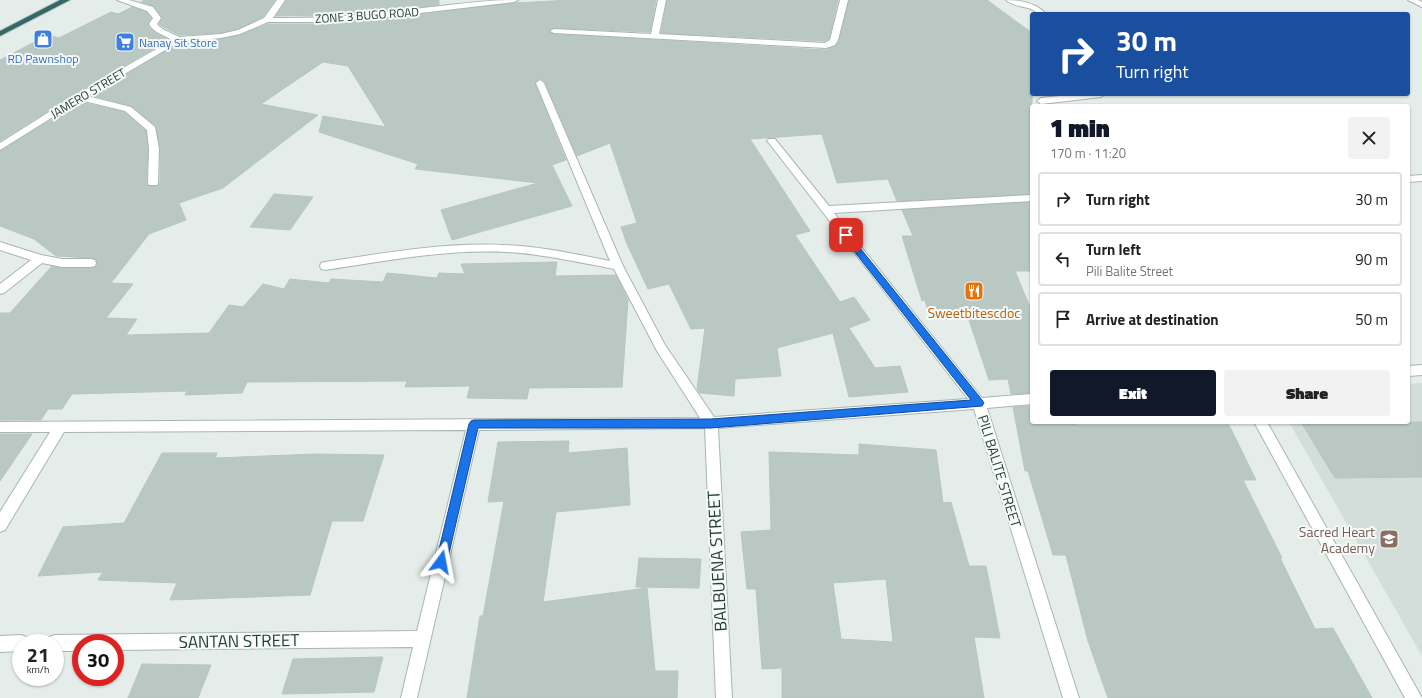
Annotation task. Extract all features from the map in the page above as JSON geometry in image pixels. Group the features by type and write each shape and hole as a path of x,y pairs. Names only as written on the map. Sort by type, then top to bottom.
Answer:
{"highway":[{"path":"0,34 66,0"}],"street":[{"path":"121,0 150,9 157,18 153,24 156,29 169,34 177,40 222,36 240,32 267,20 281,0"},
{"name":"ZONE 3 BUGO ROAD","path":"267,20 313,20 386,15 514,0"},
{"path":"655,36 662,0"},
{"path":"554,31 826,46 832,44 834,40 844,0"},
{"path":"1010,0 1020,5 1031,6 1039,12"},
{"path":"1412,0 1422,5"},
{"name":"JAMERO STREET","path":"0,147 79,97 177,40"},
{"path":"540,83 618,266 661,348 711,423"},
{"path":"1041,102 1086,96"},
{"path":"79,97 109,106 128,109 152,129 154,149 153,184"},
{"name":"PILI BALITE STREET","path":"772,141 979,403 1071,698"},
{"path":"1410,179 1422,178"},
{"path":"826,210 1030,198"},
{"path":"0,246 40,259 62,263 91,263"},
{"path":"325,266 417,252 489,248 545,252 618,266"},
{"path":"0,290 40,259"},
{"path":"1410,371 1422,370"},
{"path":"0,427 711,423 1030,399"},
{"name":"BALBUENA STREET","path":"711,423 724,698"},
{"path":"409,698 474,424"},
{"path":"1261,424 1414,698"},
{"path":"0,524 60,427"},
{"name":"SANTAN STREET","path":"64,643 423,639"},
{"path":"0,644 12,643"}],"shaded area":[{"name":"Sacred Heart Academy","path":"1422,383 1422,656 1290,424 1410,424 1410,384"}],"building":[{"path":"144,0 275,0 263,17 238,29 221,33 179,35 159,24 162,17 154,6 141,2"},
{"path":"286,0 439,0 439,5 330,15 276,16"},
{"path":"571,0 656,0 650,32 554,28 549,30 549,32 554,34 826,50 835,46 839,41 849,0 987,0 1030,32 1030,96 1032,96 1032,104 1030,104 1030,194 897,201 888,179 837,183 822,134 750,139 810,231 795,235 840,302 854,297 870,320 849,328 875,368 900,366 908,392 849,397 833,333 777,348 781,376 735,379 734,396 700,393 697,389 705,328 691,329 669,284 648,289 627,244 621,227 637,223 610,143 577,156 545,82 540,78 535,84 566,160 552,165 572,206 452,240 441,210 538,183 415,169 418,164 319,132 323,116 386,127 348,66 323,62 261,104 318,115 223,188 179,203 186,220 149,234 111,283 133,284 106,318 137,319 126,335 209,333 229,305 243,307 263,284 284,289 290,279 329,283 331,279 383,282 387,273 437,278 439,273 465,274 461,264 557,262 555,276 616,275 628,300 622,387 529,388 527,399 467,398 470,386 405,387 407,381 247,382 242,393 185,395 187,391 72,394 62,409 48,409 41,420 0,420 0,313 10,313 52,266 62,268 91,268 95,267 97,263 96,260 91,258 56,256 34,239 0,226 0,151 80,102 124,112 146,131 148,149 146,183 149,186 157,186 160,183 160,149 156,126 131,106 91,95 179,43 221,39 240,35 268,24 313,24 386,18 514,3"},
{"path":"667,0 838,0 829,39 825,41 661,33"},
{"path":"132,7 146,12 151,18 148,24 150,28 169,40 75,94 0,141 0,60 48,35 59,38 111,12 118,14"},
{"path":"274,194 313,197 290,230 250,227"},
{"path":"1030,202 1030,271 1015,271 1030,307 1030,393 1011,394 1008,379 989,380 967,314 929,315 925,300 922,301 902,236 913,236 902,210"},
{"path":"1030,406 1030,424 1229,425 1256,480 1243,480 1315,629 1333,628 1372,698 1108,698 1088,641 1066,555 1053,555 1028,471 1025,471 1013,407"},
{"path":"1410,422 1422,422 1422,477 1335,478 1302,424 1410,424"},
{"path":"0,434 32,434 0,481"},
{"path":"569,441 568,453 627,448 630,505 556,512 543,602 647,588 655,671 678,671 677,698 467,698 480,616 483,616 504,501 488,502 498,442"},
{"path":"859,444 936,450 943,503 951,502 969,566 986,566 1000,638 974,637 984,698 782,698 782,668 762,669 756,589 747,589 741,532 771,530 769,452 859,455","holes":["886,579 893,642 841,639 833,583"]},
{"path":"162,453 217,453 215,458 315,454 384,455 363,521 332,521 310,595 170,600 177,583 98,580 103,572 38,576 63,527 124,523"},
{"path":"639,558 701,559 699,588 636,587"},
{"path":"383,657 374,692 282,694 293,659"},
{"path":"142,664 211,665 198,698 128,698"}],"place":[{"name":"RD Pawnshop","path":"43,39"},
{"name":"Nanay Sit Store","path":"125,42"},
{"name":"Sweetbitescdoc","path":"974,291"},
{"name":"Sacred Heart Academy","path":"1389,539"}],"route":[{"path":"441,562 474,424 711,423 979,403 846,235"}]}
